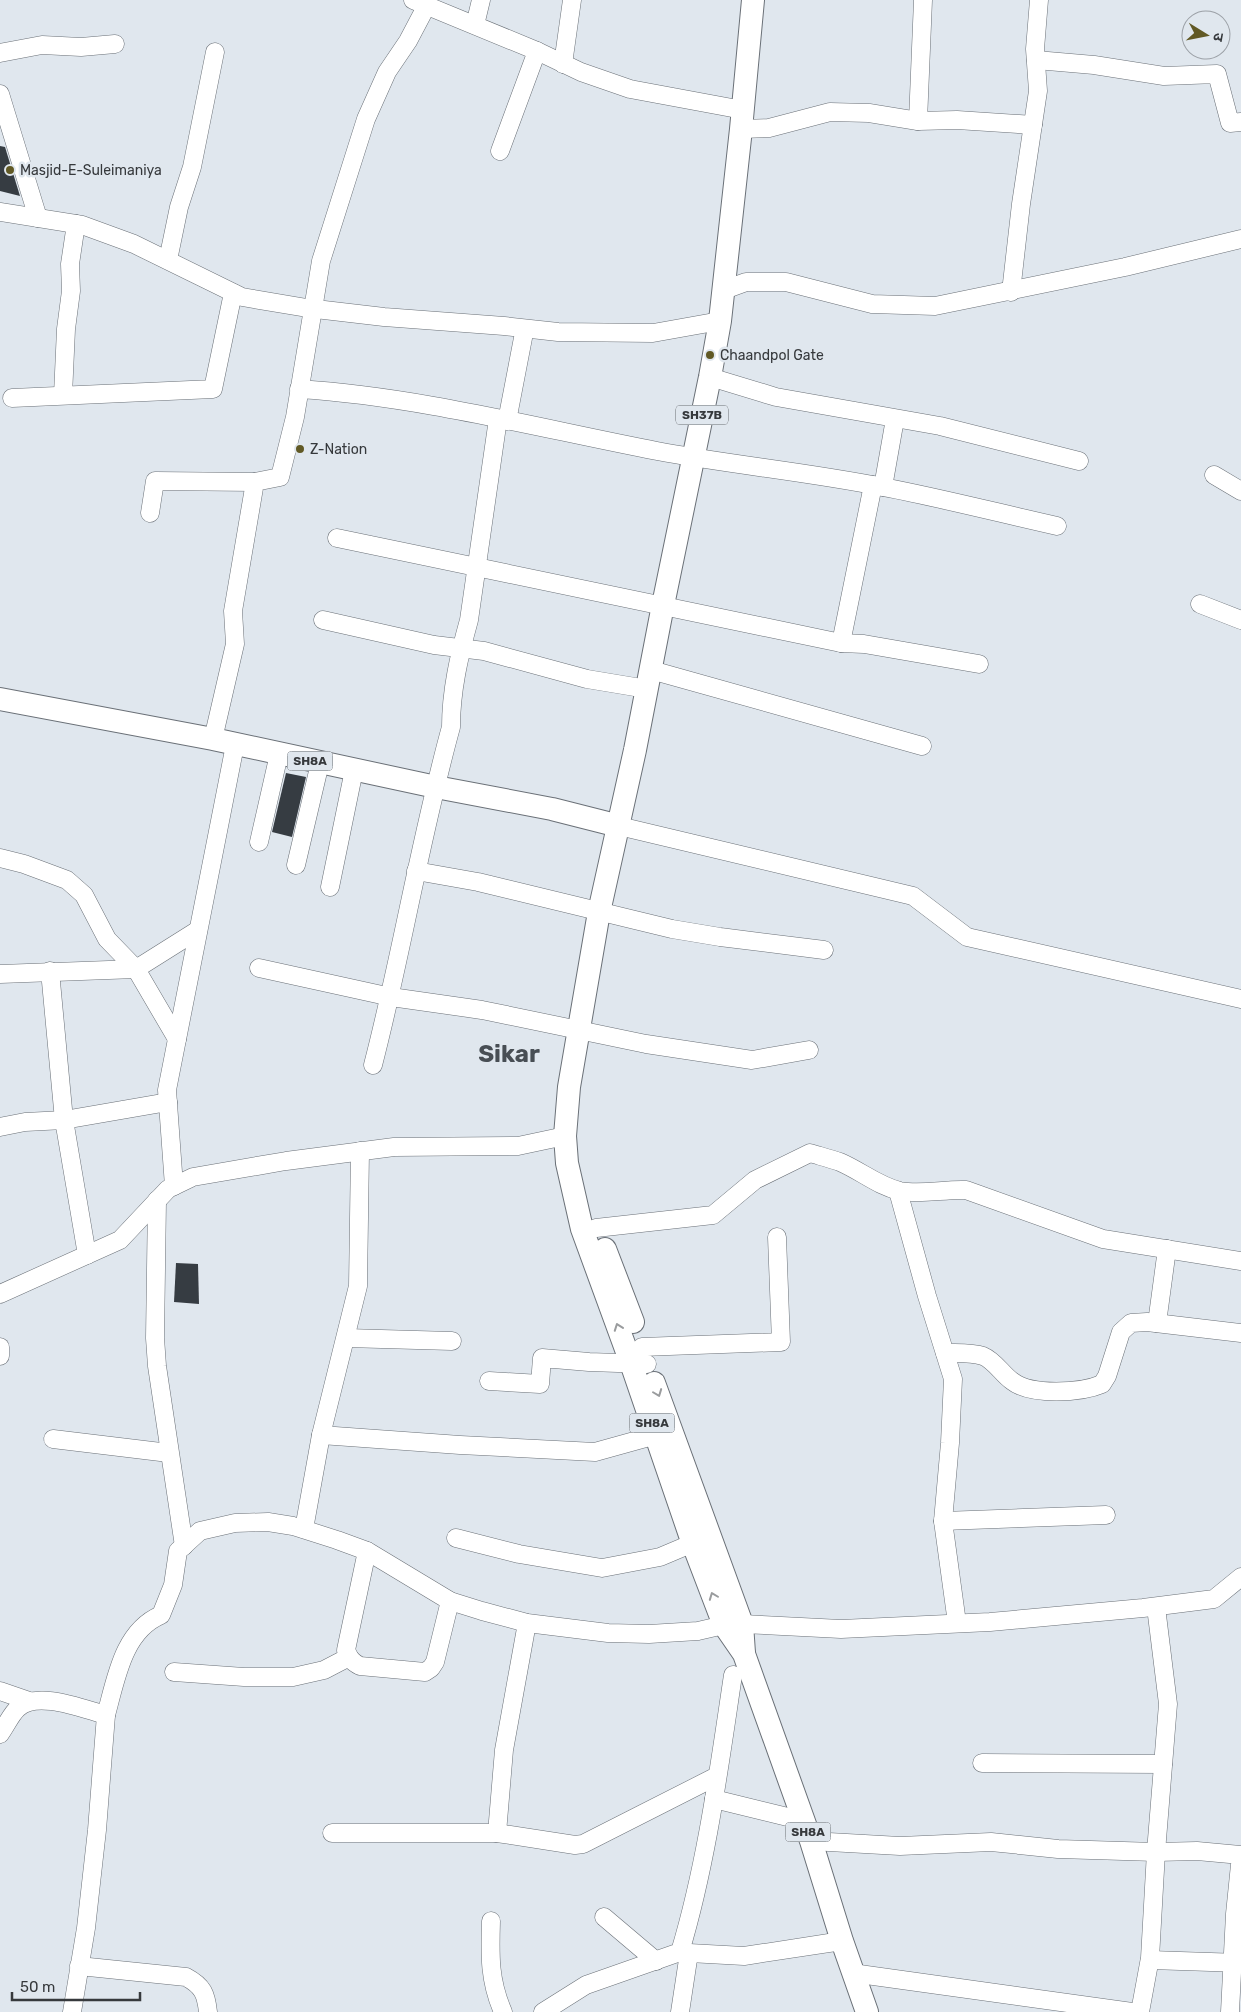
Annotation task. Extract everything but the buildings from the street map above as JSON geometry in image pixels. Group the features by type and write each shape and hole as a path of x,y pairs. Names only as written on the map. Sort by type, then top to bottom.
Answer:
{"main road":[{"name":"SH37B","path":"620,826 662,606 720,321 753,0"},
{"name":"SH8A","path":"0,699 213,739 436,787 552,809 620,826 599,912 569,1087 565,1136 567,1163 582,1229 640,1358"},
{"name":"SH8A","path":"573,1186 596,1228 701,1540 804,1821 866,2012"}],"street":[{"path":"475,25 482,0"},
{"path":"563,64 572,0"},
{"path":"918,121 923,0"},
{"path":"1011,292 1021,204 1038,91 1036,60 1039,0"},
{"path":"150,513 155,481 256,482 280,477 295,418 320,261 366,119 387,72 408,40 420,3 537,51 563,64 630,89 769,128 830,112 869,113 918,121 957,120 1033,125"},
{"path":"0,53 42,45 81,47 115,44"},
{"path":"500,151 537,51"},
{"path":"168,260 180,207 192,167 215,52"},
{"path":"1036,60 1094,65 1164,76 1217,74 1230,123 1241,122"},
{"path":"0,94 38,218"},
{"path":"0,212 76,224 134,244 242,298 384,317 558,332 653,333 720,321"},
{"path":"63,395 66,329 71,291 70,264 76,224"},
{"path":"724,290 746,282 786,282 872,304 935,306 1011,292 1241,239"},
{"path":"12,398 213,389 233,293"},
{"path":"373,1065 391,997 416,871 451,728 451,703 461,649 469,620 503,420 523,338"},
{"path":"710,377 776,397 940,426 1079,461"},
{"path":"299,389 340,392 436,405 693,458 878,486 1056,526"},
{"path":"841,643 895,419"},
{"path":"1214,476 1241,491"},
{"path":"213,739 235,644 233,611 256,482"},
{"path":"337,538 841,643 864,644 979,664"},
{"path":"1200,604 1241,620"},
{"path":"323,620 461,649 484,651 587,679 649,679 922,746"},
{"path":"174,1186 167,1090 235,745"},
{"path":"259,842 279,754"},
{"path":"296,865 320,763"},
{"path":"330,887 354,770"},
{"path":"620,826 913,896 967,937 1241,999"},
{"path":"0,858 24,864 67,880 84,895 107,939 136,969 177,1039"},
{"path":"416,871 478,882 672,929 824,950"},
{"path":"0,974 136,969 198,930"},
{"path":"259,968 391,997 482,1010 646,1044 752,1060 809,1050"},
{"path":"50,971 64,1120 87,1255"},
{"path":"0,1127 25,1122 64,1120 168,1102"},
{"path":"0,1294 120,1240 168,1189 193,1177 286,1161 394,1147 518,1146 565,1136"},
{"path":"304,1529 321,1435 358,1286 360,1151"},
{"path":"596,1228 713,1215 755,1180 810,1154 841,1163 867,1178 898,1191 966,1190 1103,1239 1241,1261"},
{"path":"898,1191 926,1296 953,1379 950,1443 943,1521 957,1623"},
{"path":"158,1200 155,1338 160,1390 184,1546"},
{"path":"489,1381 540,1384 542,1358 640,1358 781,1342 777,1237"},
{"path":"1157,1323 1167,1249"},
{"path":"945,1353 983,1356 990,1360 1011,1381 1021,1387 1045,1392 1085,1389 1102,1384 1107,1376 1121,1332 1126,1326 1138,1322 1241,1333"},
{"path":"346,1338 452,1341"},
{"path":"0,1347 0,1356"},
{"path":"321,1435 377,1440 595,1452 664,1432"},
{"path":"52,1439 170,1453"},
{"path":"943,1521 1106,1515"},
{"path":"72,2012 86,1928 102,1778 106,1715 124,1651 148,1621 161,1615 173,1585 178,1551 200,1531 235,1522 268,1522 304,1529 367,1551 450,1601 527,1623 608,1633 649,1634 698,1631 733,1624 841,1629 957,1623 1156,1607 1214,1599 1241,1577"},
{"path":"456,1538 519,1554 602,1568 660,1557 701,1540"},
{"path":"367,1551 346,1650 348,1657 360,1666 425,1672 431,1668 435,1662 450,1601"},
{"path":"1140,2012 1150,1960 1156,1852 1168,1704 1156,1607"},
{"path":"497,1833 504,1750 527,1623"},
{"path":"174,1672 244,1677 293,1677 324,1670 348,1657"},
{"path":"680,2012 684,1953 714,1799 733,1675"},
{"path":"0,1691 29,1701"},
{"path":"0,1734 18,1708 29,1701 38,1699 106,1715"},
{"path":"982,1763 1163,1764"},
{"path":"332,1833 497,1833 566,1845 583,1844 717,1776"},
{"path":"714,1799 804,1821"},
{"path":"811,1842 900,1846 991,1842 1058,1849 1156,1852 1197,1851 1241,1855 1235,1914 1237,1962 1230,2012"},
{"path":"604,1917 656,1961"},
{"path":"490,1921 489,1962 498,2001 503,2012"},
{"path":"551,2009 586,1985 684,1953 744,1956 842,1941"},
{"path":"1150,1960 1237,1962"},
{"path":"79,1966 186,1977 197,1983 206,1997 208,2012"},
{"path":"852,1973 1132,2012"}],"place":[{"name":"Masjid-E-Suleimaniya","path":"10,170"},
{"name":"Chaandpol Gate","path":"710,355"},
{"name":"Z-Nation","path":"300,449"}],"district":[{"name":"Sikar","path":"509,1054"}]}
